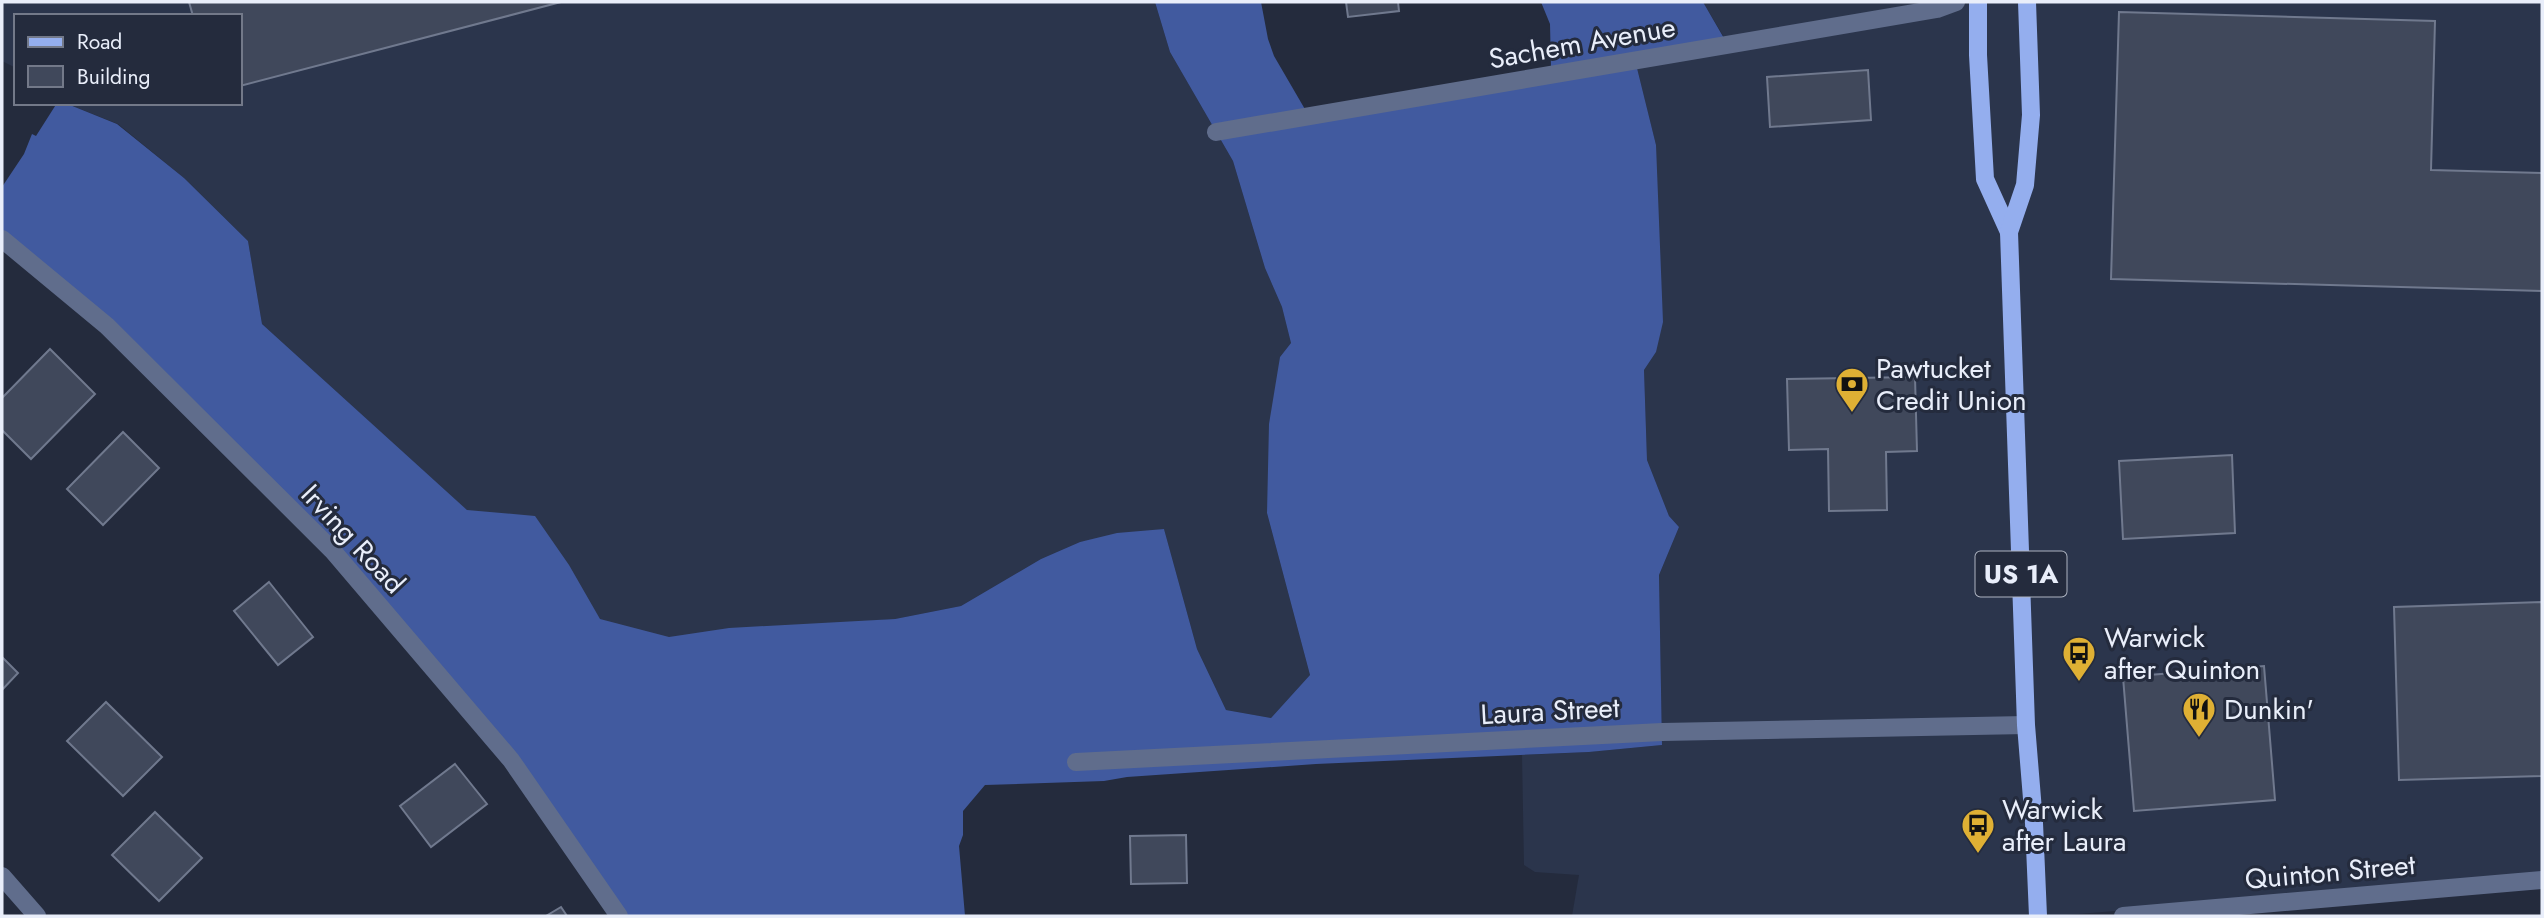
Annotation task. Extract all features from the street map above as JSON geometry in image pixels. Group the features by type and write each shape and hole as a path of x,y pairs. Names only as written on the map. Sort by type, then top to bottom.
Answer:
{"main road":[{"name":"US 1A","path":"1978,2 1985,179 2009,232"},
{"name":"US 1A","path":"2028,2 2031,115 2025,185 2009,232 2026,725 2038,916"}],"street":[{"name":"Sachem Avenue","path":"1216,132 1937,9 1956,2"},
{"name":"Irving Road","path":"2,239 107,326 332,550 511,760 620,916"},
{"name":"Laura Street","path":"1076,762 1662,732 2026,725"},
{"path":"2,876 37,916"},
{"name":"Quinton Street","path":"2123,916 2542,880"}],"shaded area":[{"path":"2,2 1155,2 1170,52 1233,161 1265,268 1282,307 1291,343 1280,357 1267,513 1310,675 1271,718 1226,710 1197,649 1164,529 1080,542 1041,559 961,606 895,619 741,631 683,643 600,631 262,324 248,241 184,178 118,124 70,105 242,105 242,14 14,14 14,67 2,61"},
{"path":"1155,2 1261,2 1274,56 1306,111 1551,68 1550,24 1541,2 1703,2 1725,40 1636,64 1656,145 1663,322 1656,352 1644,370 1647,460 1669,516 1679,527 1659,575 1662,745 1589,752 1316,764 1127,777 1104,781 985,785 963,811 963,835 959,846 965,916 627,916 349,562 2,231 2,187 24,154 32,134 36,136 56,105 70,105 117,124 184,178 248,241 262,324 467,510 535,516 569,565 600,619 669,637 729,628 895,619 961,606 1041,559 1080,542 1117,533 1164,529 1197,649 1226,710 1271,718 1310,675 1267,513 1269,424 1280,357 1291,343 1282,307 1265,268 1233,161 1170,52"},
{"path":"1703,2 2542,2 2542,875 2055,916 1572,916 1579,875 1535,872 1524,865 1522,755 1662,745 1659,575 1679,527 1669,516 1647,460 1644,370 1656,352 1656,145 1636,64 1725,39"}],"building":[{"path":"189,2 561,2 242,85 242,14 192,14"},
{"path":"1346,2 1398,2 1399,11 1348,17"},
{"path":"2119,12 2435,21 2431,170 2542,173 2542,291 2111,279"},
{"path":"1868,70 1871,120 1770,127 1767,77"},
{"path":"50,349 95,394 31,459 2,430 2,398"},
{"name":"Pawtucket Credit Union","path":"1915,377 1917,451 1886,452 1887,510 1829,511 1828,449 1789,450 1787,379"},
{"path":"123,432 159,468 103,525 67,489"},
{"path":"2232,455 2235,533 2123,539 2119,461"},
{"path":"269,582 313,637 278,665 234,611"},
{"path":"2542,602 2542,776 2399,780 2394,607"},
{"path":"2,657 18,673 2,690"},
{"name":"Dunkin'","path":"2264,666 2275,800 2134,811 2123,677"},
{"path":"106,702 162,757 123,796 67,741"},
{"path":"455,764 487,804 431,847 400,806"},
{"path":"155,812 202,858 159,901 112,855"},
{"path":"1186,835 1187,883 1131,884 1130,836"},
{"path":"561,907 567,916 546,916"}],"place":[{"name":"Pawtucket Credit Union","path":"1852,414"},
{"name":"Warwick after Quinton","path":"2079,683"},
{"name":"Dunkin'","path":"2199,739"},
{"name":"Warwick after Laura","path":"1978,855"}]}
